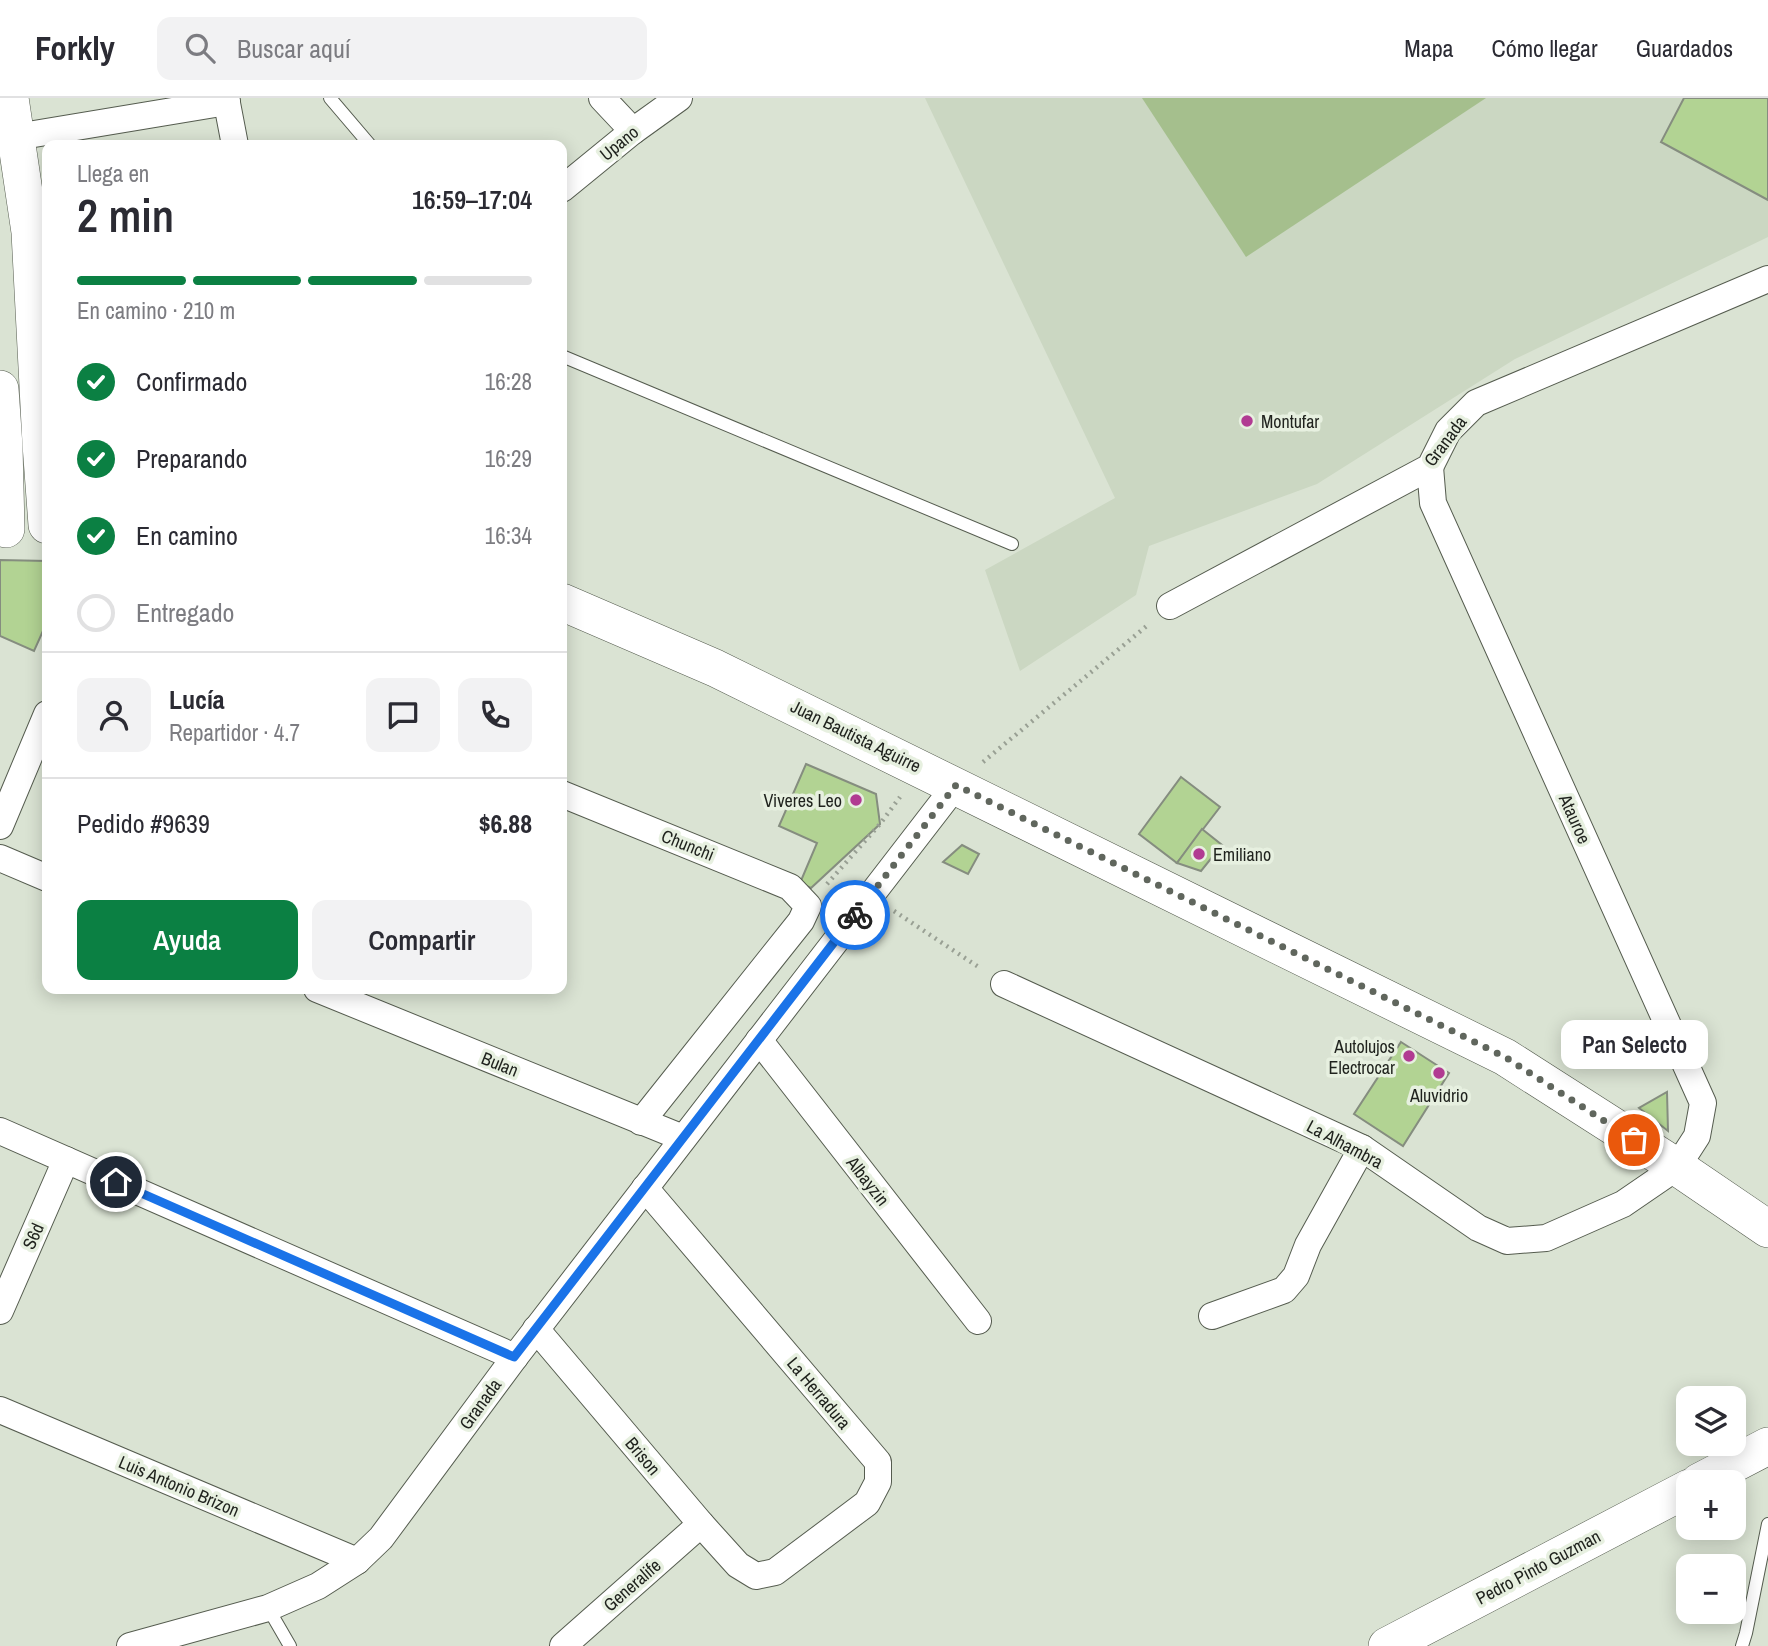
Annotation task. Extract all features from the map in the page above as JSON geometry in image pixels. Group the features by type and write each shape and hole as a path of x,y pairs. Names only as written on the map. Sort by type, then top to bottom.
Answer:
{"main road":[{"path":"10,98 30,232 42,458"},
{"path":"0,389 3,529 42,525"},
{"name":"Juan Bautista Aguirre","path":"567,604 715,667 1505,1057 1768,1229"},
{"path":"1722,1470 1768,1446"},
{"name":"Pedro Pinto Guzman","path":"1387,1646 1676,1495"}],"street":[{"path":"602,98 633,131"},
{"name":"Upano","path":"567,185 633,131 679,98"},
{"path":"16,137 227,100 234,140"},
{"name":"Granada","path":"1170,606 1430,467 1448,431 1476,403 1768,279"},
{"path":"2,446 41,444"},
{"name":"Atauroe","path":"1430,467 1433,503 1703,1104 1697,1136 1676,1167"},
{"path":"0,826 42,726"},
{"name":"Granada","path":"134,1646 268,1608 318,1586 357,1561 381,1538 514,1357 956,785"},
{"name":"Chunchi","path":"567,796 790,887 808,906"},
{"path":"0,858 42,876"},
{"path":"641,1122 801,921 808,906"},
{"name":"La Alhambra","path":"1004,984 1362,1148 1478,1228 1507,1241 1546,1238 1623,1204 1676,1167"},
{"name":"Bulan","path":"329,994 683,1138"},
{"name":"Albayzin","path":"759,1040 978,1321"},
{"path":"0,1131 514,1357"},
{"path":"1213,1316 1284,1290 1296,1276 1308,1245 1362,1148"},
{"name":"S6d","path":"0,1311 66,1160"},
{"name":"La Herradura","path":"645,1188 878,1462 878,1482 867,1503 775,1572 756,1576"},
{"name":"Brison","path":"536,1329 738,1565 756,1576"},
{"name":"Luis Antonio Brizon","path":"0,1410 357,1561"},
{"name":"Generalife","path":"563,1646 702,1524"}],"lane":[{"path":"330,98 366,140"},
{"path":"567,358 1012,544"},
{"path":"1742,1646 1768,1524"},
{"path":"268,1608 290,1646"}],"path":[{"path":"956,785 1170,606"},
{"path":"808,906 880,824"},
{"path":"870,895 1004,984"}],"shaded area":[{"name":"Montufar","path":"925,98 1768,98 1768,237 1515,359 1317,484 1149,546 1136,595 1020,671 985,570 1115,498"}],"green space":[{"path":"1142,98 1486,98 1246,257"}],"building":[{"path":"1684,98 1768,98 1768,200 1661,142"},
{"path":"0,560 42,561 42,633 34,651 0,636"},
{"path":"806,764 876,794 880,824 811,888 800,883 817,843 779,826"},
{"path":"1181,777 1220,807 1177,863 1139,834"},
{"name":"Emiliano","path":"1202,829 1222,845 1201,871 1177,863"},
{"path":"962,845 979,854 968,874 943,862"},
{"path":"1401,1042 1449,1073 1403,1146 1354,1114"},
{"path":"1667,1092 1668,1131 1639,1108"}],"way so far":[{"path":"855,915 956,785 1505,1057 1634,1140"}],"place":[{"name":"Montufar","path":"1247,421"},
{"name":"Viveres Leo","path":"856,800"},
{"name":"Emiliano","path":"1199,854"},
{"name":"Autolujos Electrocar","path":"1409,1056"},
{"name":"Aluvidrio","path":"1439,1073"},
{"name":"Pan Selecto","path":"1634,1140"}],"route":[{"path":"116,1182 514,1357 855,915"}]}
